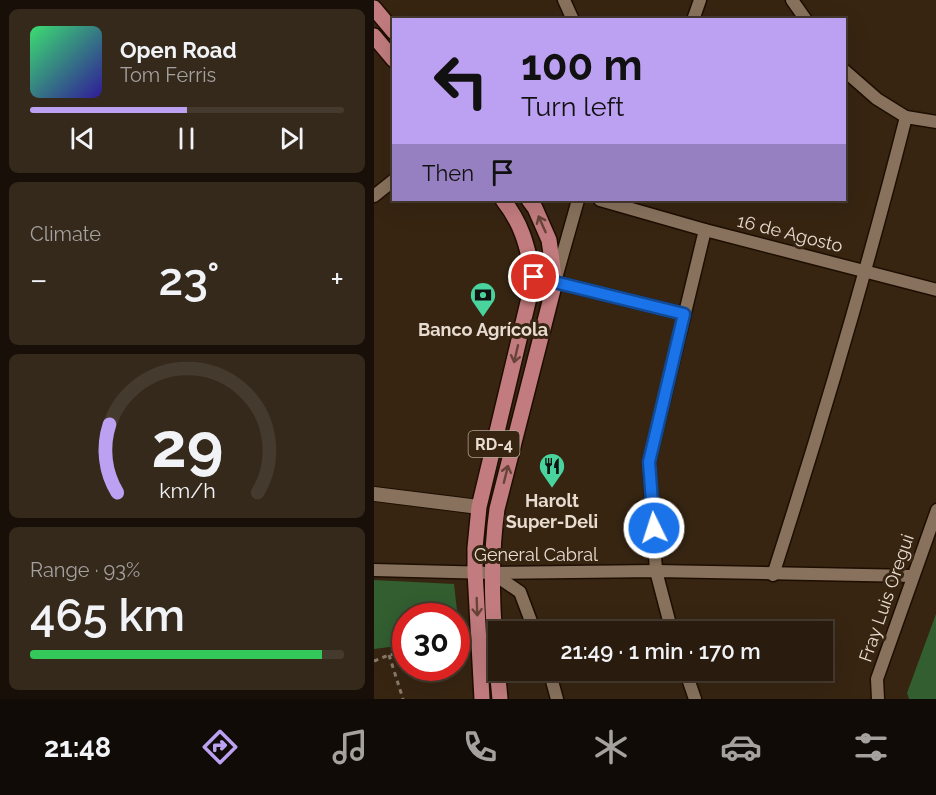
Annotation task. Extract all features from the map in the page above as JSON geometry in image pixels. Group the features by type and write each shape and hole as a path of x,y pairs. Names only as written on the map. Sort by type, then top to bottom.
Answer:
{"main road":[{"path":"374,8 392,30"},
{"path":"374,36 392,58"},
{"name":"RD-4","path":"482,699 475,571 479,507 534,277 517,218 504,201"},
{"name":"RD-4","path":"500,699 495,649 492,545 497,509 555,282 549,240 530,201"}],"street":[{"path":"564,0 572,18"},
{"path":"695,18 700,0"},
{"path":"792,0 805,18"},
{"path":"846,72 876,99 906,117 936,122"},
{"path":"773,575 821,426 866,270 906,117"},
{"path":"374,196 392,182"},
{"path":"555,282 578,201"},
{"name":"16 de Agosto","path":"604,201 936,290"},
{"path":"669,621 656,571 649,462 706,230"},
{"path":"534,277 684,314"},
{"path":"374,494 479,507"},
{"name":"Fray Luis Oregui","path":"878,699 877,679 936,510"},
{"name":"General Cabral","path":"374,570 492,573 656,571 913,576"},
{"path":"492,573 520,592 531,621"},
{"path":"552,681 557,699"},
{"path":"689,681 695,699"}],"path":[{"path":"374,661 392,654"},
{"path":"389,655 402,699"}],"green space":[{"path":"374,580 454,584 456,603 392,603 392,647 374,649"},
{"path":"936,614 936,699 909,699 907,693"}],"place":[{"name":"Banco Agrícola","path":"483,318"},
{"name":"Harolt Super-Deli","path":"552,489"}],"route":[{"path":"534,277 684,314 649,462 654,528"}]}
